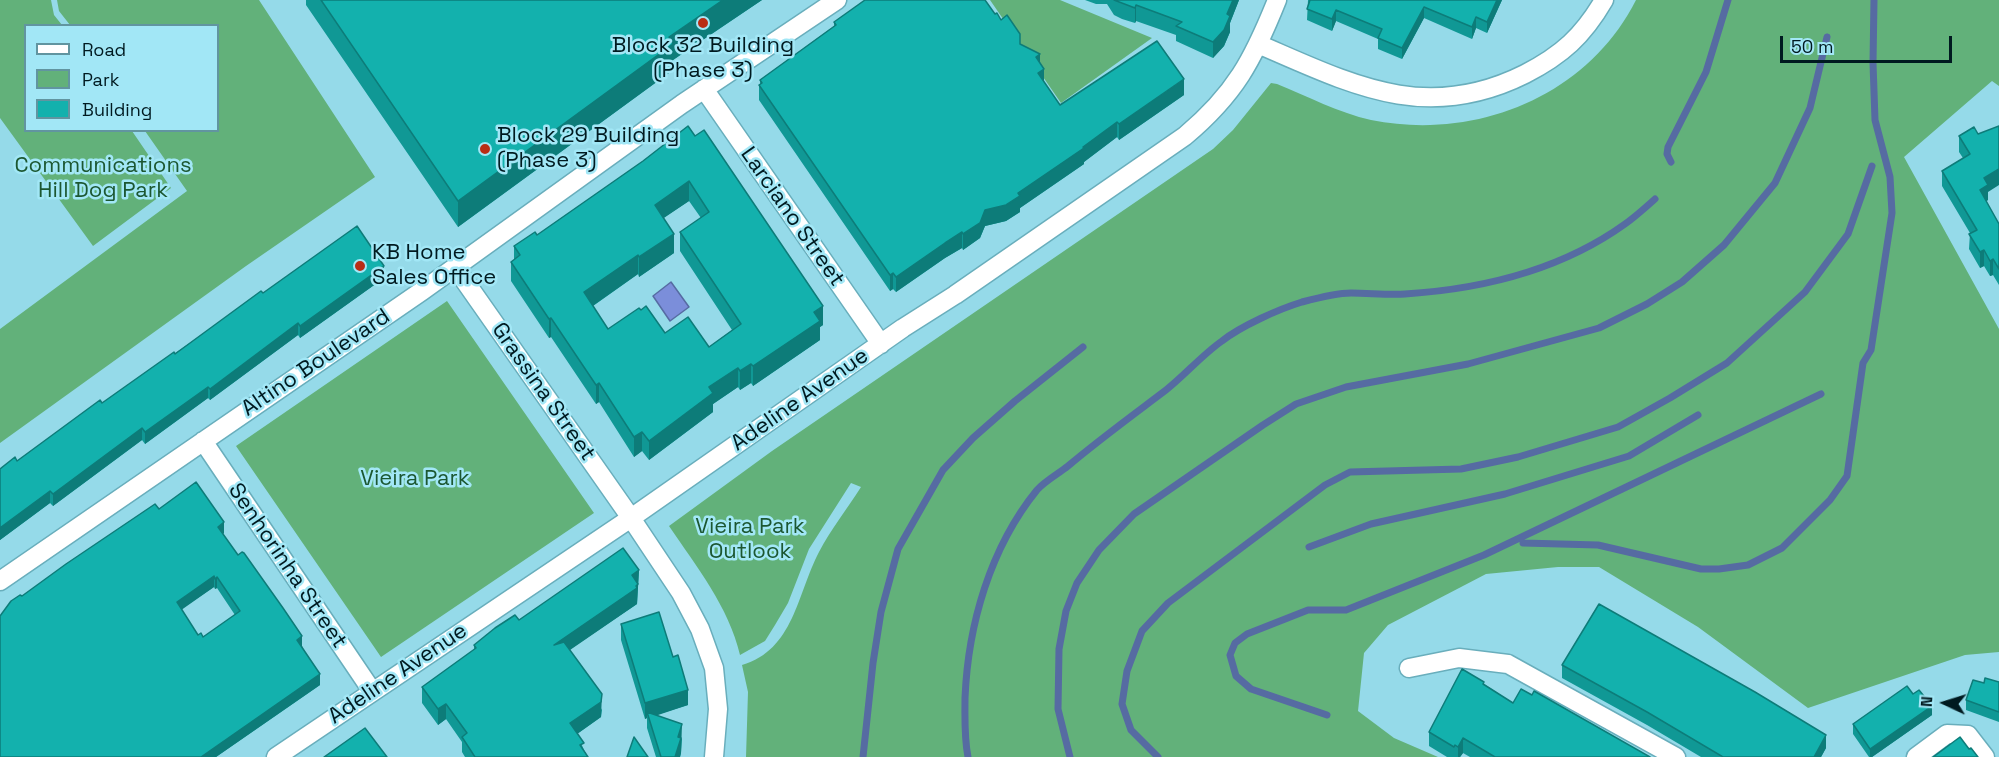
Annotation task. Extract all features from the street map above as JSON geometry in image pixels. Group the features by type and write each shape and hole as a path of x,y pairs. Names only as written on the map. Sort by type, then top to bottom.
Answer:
{"street":[{"name":"Altino Boulevard","path":"0,581 455,267 704,89 837,0"},
{"name":"Adeline Avenue","path":"276,757 631,518 1185,136 1210,116 1244,73 1277,0"},
{"path":"1258,44 1338,78 1379,92 1402,97 1430,98 1470,94 1502,85 1556,56 1578,38 1604,0"},
{"name":"Larciano Street","path":"704,89 881,344"},
{"name":"Grassina Street","path":"455,267 681,593 700,629 714,668 718,709 714,757"},
{"name":"Senhorinha Street","path":"203,441 372,691"},
{"path":"1408,668 1459,658 1508,664 1676,757"},
{"path":"1916,757 1947,734 1968,735 1985,757"}],"green space":[{"name":"Communications Hill Dog Park","path":"0,0 51,0 54,15 61,24 24,24 24,132 133,132 171,188 93,246 0,118"},
{"path":"57,0 259,0 375,177 246,266 0,443 0,329 187,191 146,132 219,132 219,24 69,24 59,11"},
{"path":"990,0 1060,0 1152,38 1061,103"},
{"name":"Vieira Park Outlook","path":"1636,0 1999,0 1999,86 1992,81 1904,157 1999,329 1999,652 1965,655 1808,708 1698,627 1599,567 1558,567 1486,574 1388,625 1364,653 1358,711 1394,738 1438,757 746,757 748,692 742,665 759,658 773,647 783,634 792,619 819,552 861,487 851,483 809,549 788,603 765,641 740,655 735,637 720,604 669,526 772,451 1213,149 1233,130 1271,83 1335,109 1371,120 1410,125 1449,124 1488,117 1524,104 1558,86 1589,63 1615,34"},
{"name":"Vieira Park","path":"447,301 594,513 381,657 236,446"}],"water":[{"path":"671,282 689,307 670,321 653,296"}],"building":[{"name":"Block 29 Building (Phase 3)","path":"321,0 723,0 669,37 673,44 458,201"},
{"path":"865,0 985,0 1001,20 1007,15 1020,34 1020,44 1040,54 1036,57 1044,69 1038,73 1060,105 1157,41 1184,79 1119,124 1117,122 1084,148 1018,193 1020,196 1006,205 985,210 980,223 963,234 962,232 896,277 893,273 890,275 759,85 762,83 760,80 836,25 834,22"},
{"path":"1114,0 1233,0 1224,30 1213,42 1176,26 1182,22 1136,5 1135,8"},
{"path":"1310,0 1497,0 1487,22 1476,17 1472,27 1424,7 1402,48 1378,38 1382,29 1336,10 1332,19 1307,9"},
{"path":"688,126 695,136 704,130 823,306 814,312 820,321 753,366 751,364 740,371 738,368 709,387 713,393 649,441 642,432 634,437 599,383 596,385 511,262 520,255 514,246 535,232 537,235 643,161","holes":["689,181 709,212 680,232 741,324 709,347 688,317 665,333 646,306 641,310 639,308 608,329 584,292 638,255 639,257 674,234 655,205"]},
{"path":"1999,126 1999,169 1984,178 1988,185 1980,190 1999,224 1999,269 1993,259 1990,261 1984,250 1980,252 1969,234 1977,230 1942,171 1970,154 1959,136 1974,127 1978,134"},
{"path":"357,226 384,266 300,326 298,323 210,389 208,387 145,432 142,428 53,494 50,491 0,528 0,469 15,457 17,461 100,400 102,403 174,352 175,354 261,291 263,293"},
{"path":"196,482 224,522 218,527 238,555 244,553 283,608 302,636 297,640 320,674 201,757 0,757 0,616 11,601 22,596 155,504 159,509","holes":["214,576 215,579 217,577 240,611 203,637 201,633 198,635 177,602"]},
{"path":"623,548 639,570 632,575 638,584 637,588 554,645 564,642 602,694 601,702 570,723 584,743 580,745 588,757 475,757 462,737 467,733 446,704 438,709 422,687 476,648 474,645 495,628 515,615 519,620"},
{"path":"1599,604 1826,735 1814,757 1723,757 1562,665"},
{"path":"659,612 673,657 678,655 688,690 645,703 621,624"},
{"path":"1462,669 1513,703 1521,689 1532,695 1534,691 1650,757 1495,757 1463,738 1458,747 1455,745 1454,747 1429,732"},
{"path":"1985,678 1999,682 1999,712 1966,700 1973,680 1984,683"},
{"path":"1907,686 1913,694 1919,690 1932,706 1870,749 1853,724"},
{"path":"647,712 682,724 678,737 681,738 675,757 661,757"},
{"path":"365,728 387,757 324,757"},
{"path":"634,737 648,757 627,757"},
{"path":"1960,737 1978,757 1933,757"}],"waterway":[{"path":"1671,162 1667,154 1668,147 1706,72 1728,0"},
{"path":"1523,543 1598,545 1701,569 1748,565 1782,548 1830,500 1847,476 1863,363 1871,350 1892,213 1890,177 1875,120 1874,0"},
{"path":"1070,757 1058,709 1059,649 1066,611 1077,583 1099,550 1134,514 1296,404 1346,387 1468,364 1599,328 1647,304 1682,282 1724,245 1775,183 1810,108 1827,37"},
{"path":"1158,757 1131,730 1122,704 1127,671 1142,631 1168,603 1325,485 1350,472 1461,469 1518,457 1618,427 1727,363 1805,292 1848,234 1872,166"},
{"path":"968,757 965,735 967,670 984,588 1006,537 1037,490 1044,484 1166,390 1230,335 1260,318 1302,302 1333,295 1434,291 1492,282 1520,274 1575,254 1629,221 1655,199"},
{"path":"863,757 881,612 898,549 943,470 973,438 1015,401 1083,347"},
{"path":"1327,715 1251,689 1236,676 1230,655 1235,643 1247,634 1308,610 1346,610 1484,555 1821,394"},
{"path":"1309,547 1371,524 1505,494 1629,456 1698,415"}],"place":[{"name":"Block 32 Building (Phase 3)","path":"703,23"},
{"name":"Block 29 Building (Phase 3)","path":"485,149"},
{"name":"KB Home Sales Office","path":"360,266"}]}
